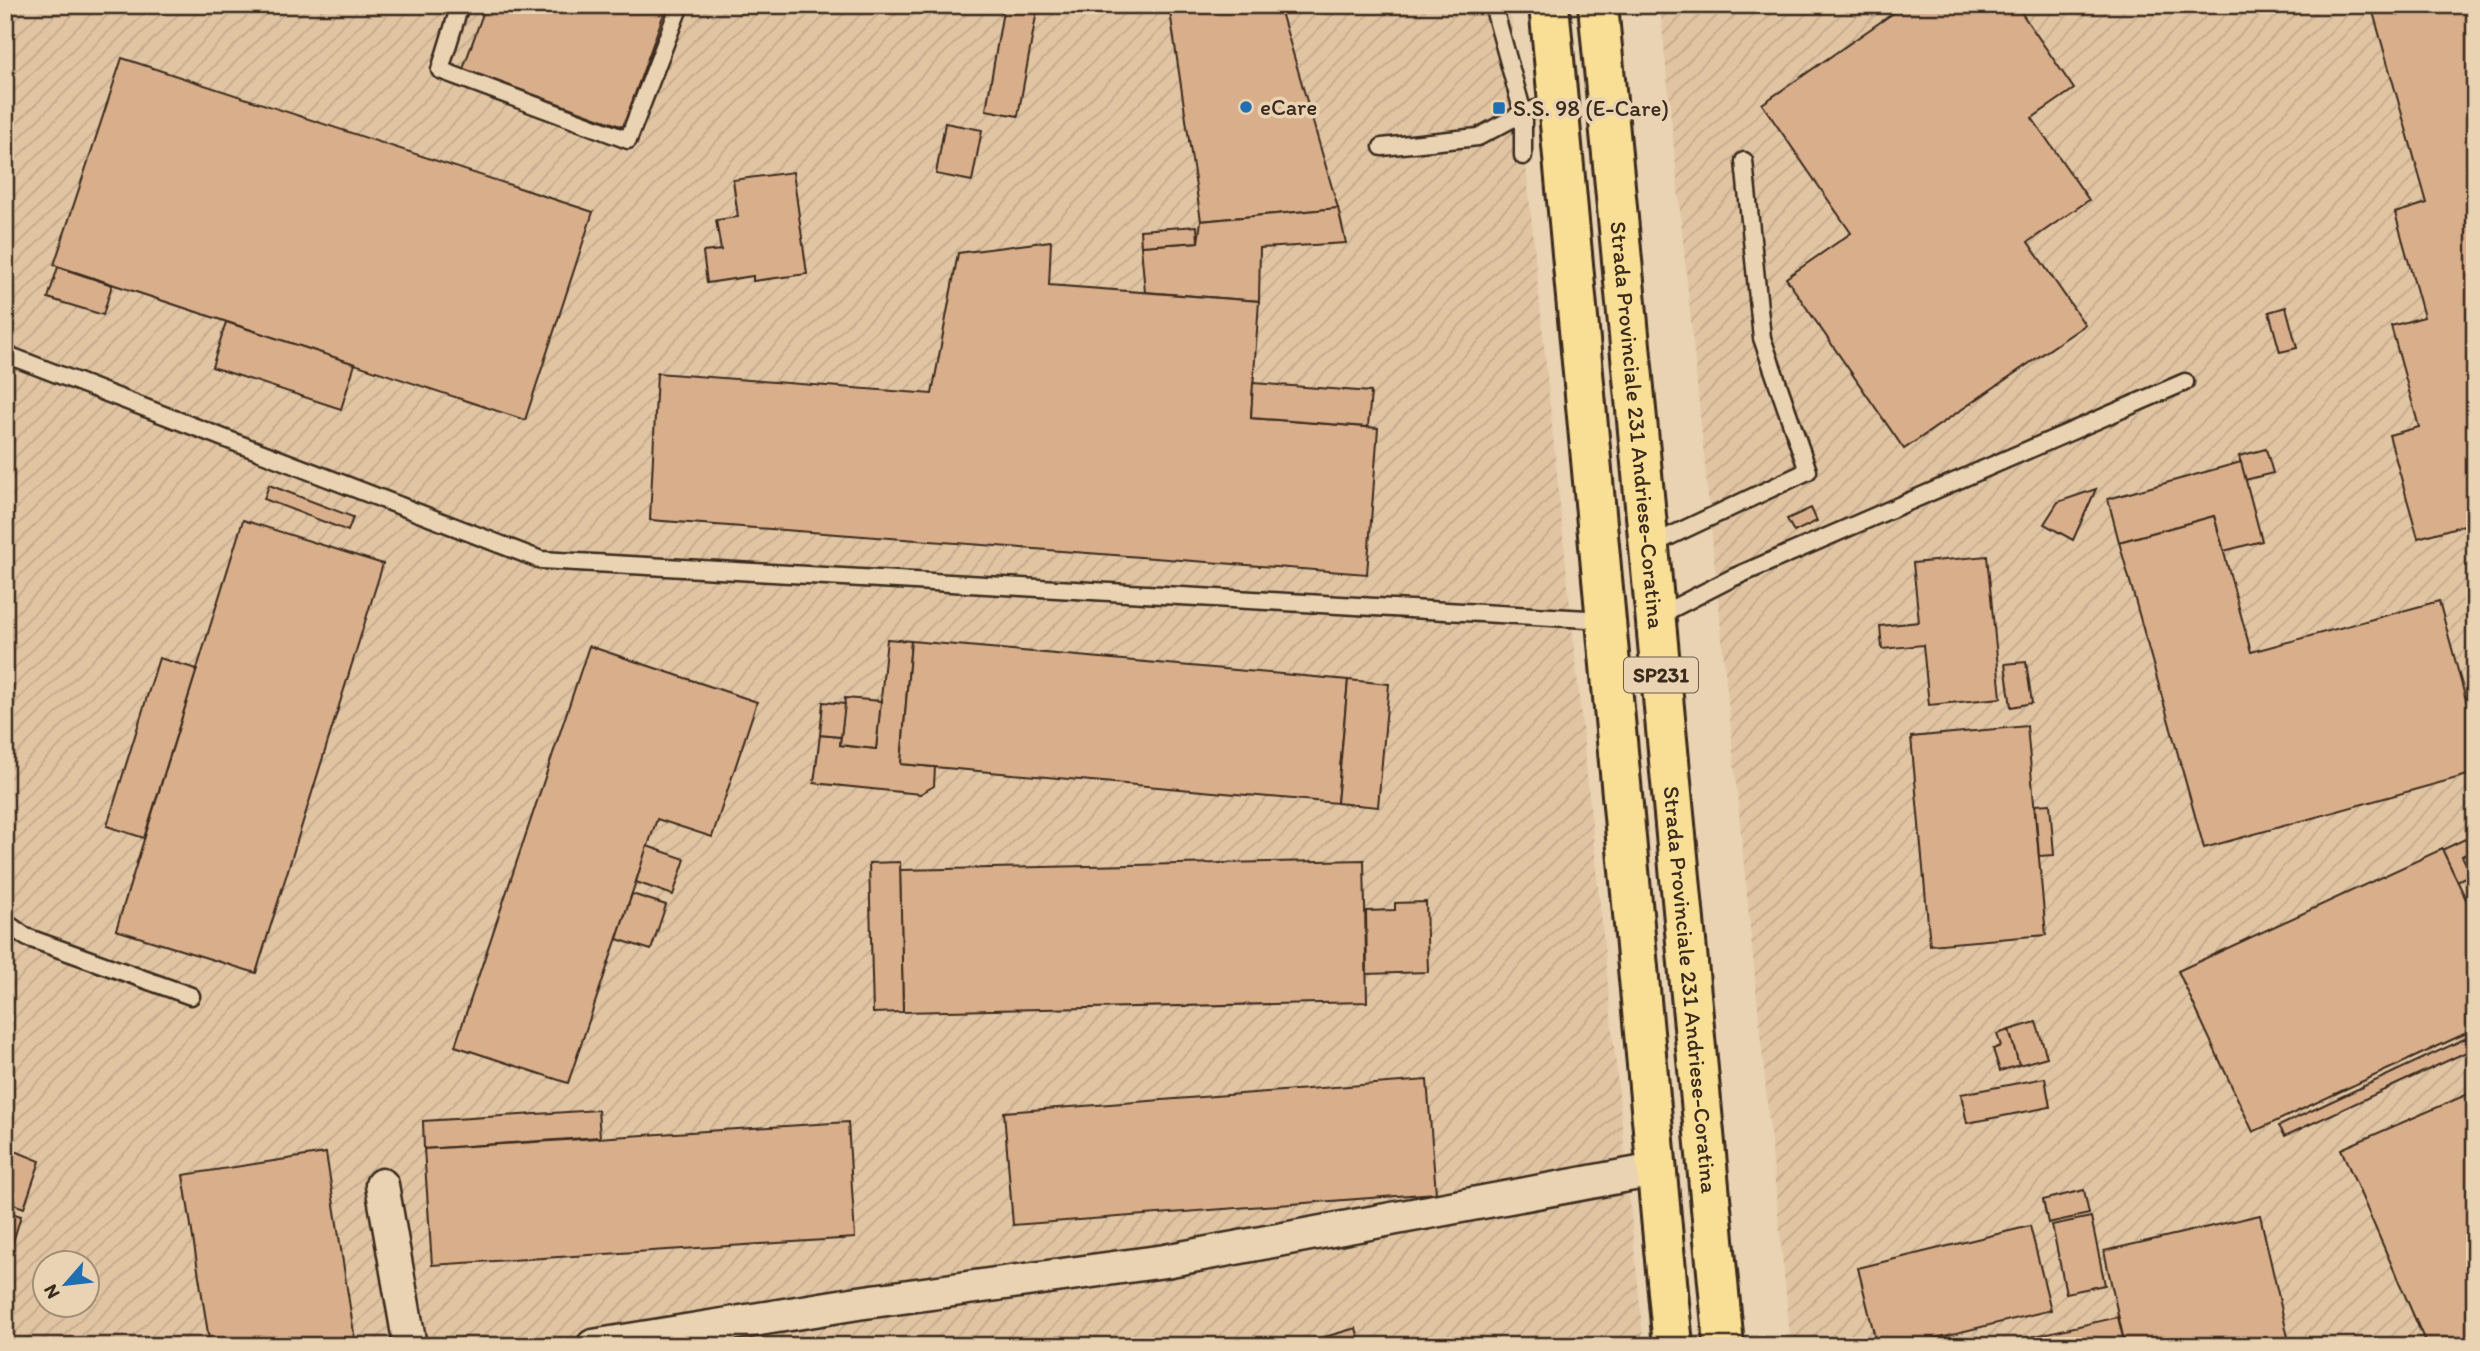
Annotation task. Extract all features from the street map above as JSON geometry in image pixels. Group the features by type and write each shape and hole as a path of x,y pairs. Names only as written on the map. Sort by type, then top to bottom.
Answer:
{"main road":[{"name":"SP231","path":"1549,5 1673,1346"},
{"name":"Strada Provinciale 231 Andriese-Coratina","path":"1598,5 1724,1346"}],"street":[{"path":"593,1346 858,1303 1165,1261 1655,1170"},
{"path":"382,1185 410,1346"}],"lane":[{"path":"460,5 440,70 628,140 680,5"},
{"path":"1493,5 1522,113 1523,156"},
{"path":"1382,147 1478,137 1522,113 1559,103"},
{"path":"1649,546 1808,471 1762,338 1744,161"},
{"path":"5,354 541,560 1606,620"},
{"path":"1656,617 1732,578 2185,382"},
{"path":"5,922 26,937 191,996"}],"shaded area":[{"path":"5,5 1510,5 1644,1346 5,1346 5,1264 8,1255 5,1254"},
{"path":"1660,5 2475,5 2475,1346 1791,1346"}],"building":[{"path":"486,5 667,5 623,127 463,69"},
{"path":"1004,5 1038,5 1018,116 986,110"},
{"name":"eCare","path":"1169,5 1279,5 1338,208 1201,221"},
{"path":"1905,5 2016,5 2074,89 2032,118 2089,200 2028,242 2085,325 1904,449 1786,278 1851,233 1762,104"},
{"path":"2371,5 2475,5 2475,522 2418,538 2389,435 2419,427 2391,326 2424,317 2395,213 2427,203"},
{"path":"122,58 593,212 525,420 54,265"},
{"path":"945,123 982,130 972,181 936,174"},
{"path":"793,172 807,274 753,281 753,276 707,283 703,252 721,250 716,220 738,217 733,180"},
{"path":"1338,208 1346,243 1260,248 1259,301 1145,292 1141,246 1198,242 1201,221"},
{"path":"1197,226 1198,242 1141,246 1140,230"},
{"path":"1051,241 1049,285 1259,301 1251,418 1378,428 1367,574 650,520 657,373 932,394 958,253"},
{"path":"58,267 112,285 103,315 48,298"},
{"path":"2286,307 2297,348 2280,352 2269,312"},
{"path":"226,322 355,364 341,409 212,367"},
{"path":"1253,383 1371,392 1368,427 1251,418"},
{"path":"2266,449 2273,473 2245,480 2239,456"},
{"path":"2241,462 2262,541 2224,551 2214,516 2119,542 2108,499"},
{"path":"269,485 353,517 348,531 264,499"},
{"path":"2096,489 2073,540 2044,524 2058,502"},
{"path":"1811,508 1817,521 1794,532 1787,519"},
{"path":"2214,516 2251,652 2439,601 2475,733 2475,773 2204,848 2119,542"},
{"path":"243,520 383,564 256,973 116,930"},
{"path":"1987,556 2001,698 1929,705 1923,645 1882,649 1880,626 1919,622 1913,563"},
{"path":"887,639 911,641 901,764 935,767 934,786 920,794 814,783 820,735 841,737 840,745 876,749"},
{"path":"911,641 1348,680 1337,803 901,764"},
{"path":"589,646 757,702 712,837 657,819 568,1083 455,1046"},
{"path":"159,658 197,669 144,838 107,826"},
{"path":"2026,662 2032,703 2011,707 2005,664"},
{"path":"1348,680 1389,684 1378,807 1337,803"},
{"path":"845,698 881,701 876,749 840,745"},
{"path":"823,702 845,704 841,737 820,735"},
{"path":"2027,726 2046,935 1930,945 1911,737"},
{"path":"2050,804 2054,855 2039,856 2035,805"},
{"path":"2465,839 2471,851 2462,856 2471,874 2457,881 2442,850"},
{"path":"647,846 685,859 673,895 636,882"},
{"path":"2442,849 2475,918 2475,1029 2253,1132 2178,971"},
{"path":"1364,860 1367,1002 903,1012 900,870"},
{"path":"900,862 903,1012 873,1013 869,863"},
{"path":"632,894 666,905 651,950 617,939"},
{"path":"1426,902 1428,972 1367,974 1366,911 1395,910 1395,903"},
{"path":"2036,1022 2047,1057 2019,1065 2009,1030"},
{"path":"2009,1030 2019,1065 2000,1071 1993,1049 2001,1046 1997,1034"},
{"path":"2475,1034 2475,1048 2285,1136 2279,1126"},
{"path":"2045,1078 2050,1107 1967,1123 1961,1094"},
{"path":"1427,1080 1436,1193 1013,1225 1004,1112"},
{"path":"2475,1091 2475,1346 2427,1346 2341,1149"},
{"path":"598,1110 600,1137 424,1149 423,1121"},
{"path":"848,1122 855,1238 432,1265 424,1149"},
{"path":"15,1151 40,1161 24,1208 5,1201 5,1179"},
{"path":"326,1153 356,1346 210,1346 183,1175"},
{"path":"2084,1190 2089,1214 2048,1223 2043,1200"},
{"path":"5,1211 21,1216 12,1245 5,1243"},
{"path":"2260,1215 2290,1346 2125,1346 2104,1251"},
{"path":"2091,1217 2105,1285 2066,1293 2052,1225"},
{"path":"2030,1226 2051,1310 1903,1346 1877,1346 1858,1268"},
{"path":"2118,1317 2125,1346 2004,1346 2004,1343"},
{"path":"1356,1328 1361,1346 1293,1346"}],"place":[{"name":"eCare","path":"1246,107"},
{"name":"S.S. 98 (E-Care)","path":"1499,108"}]}
